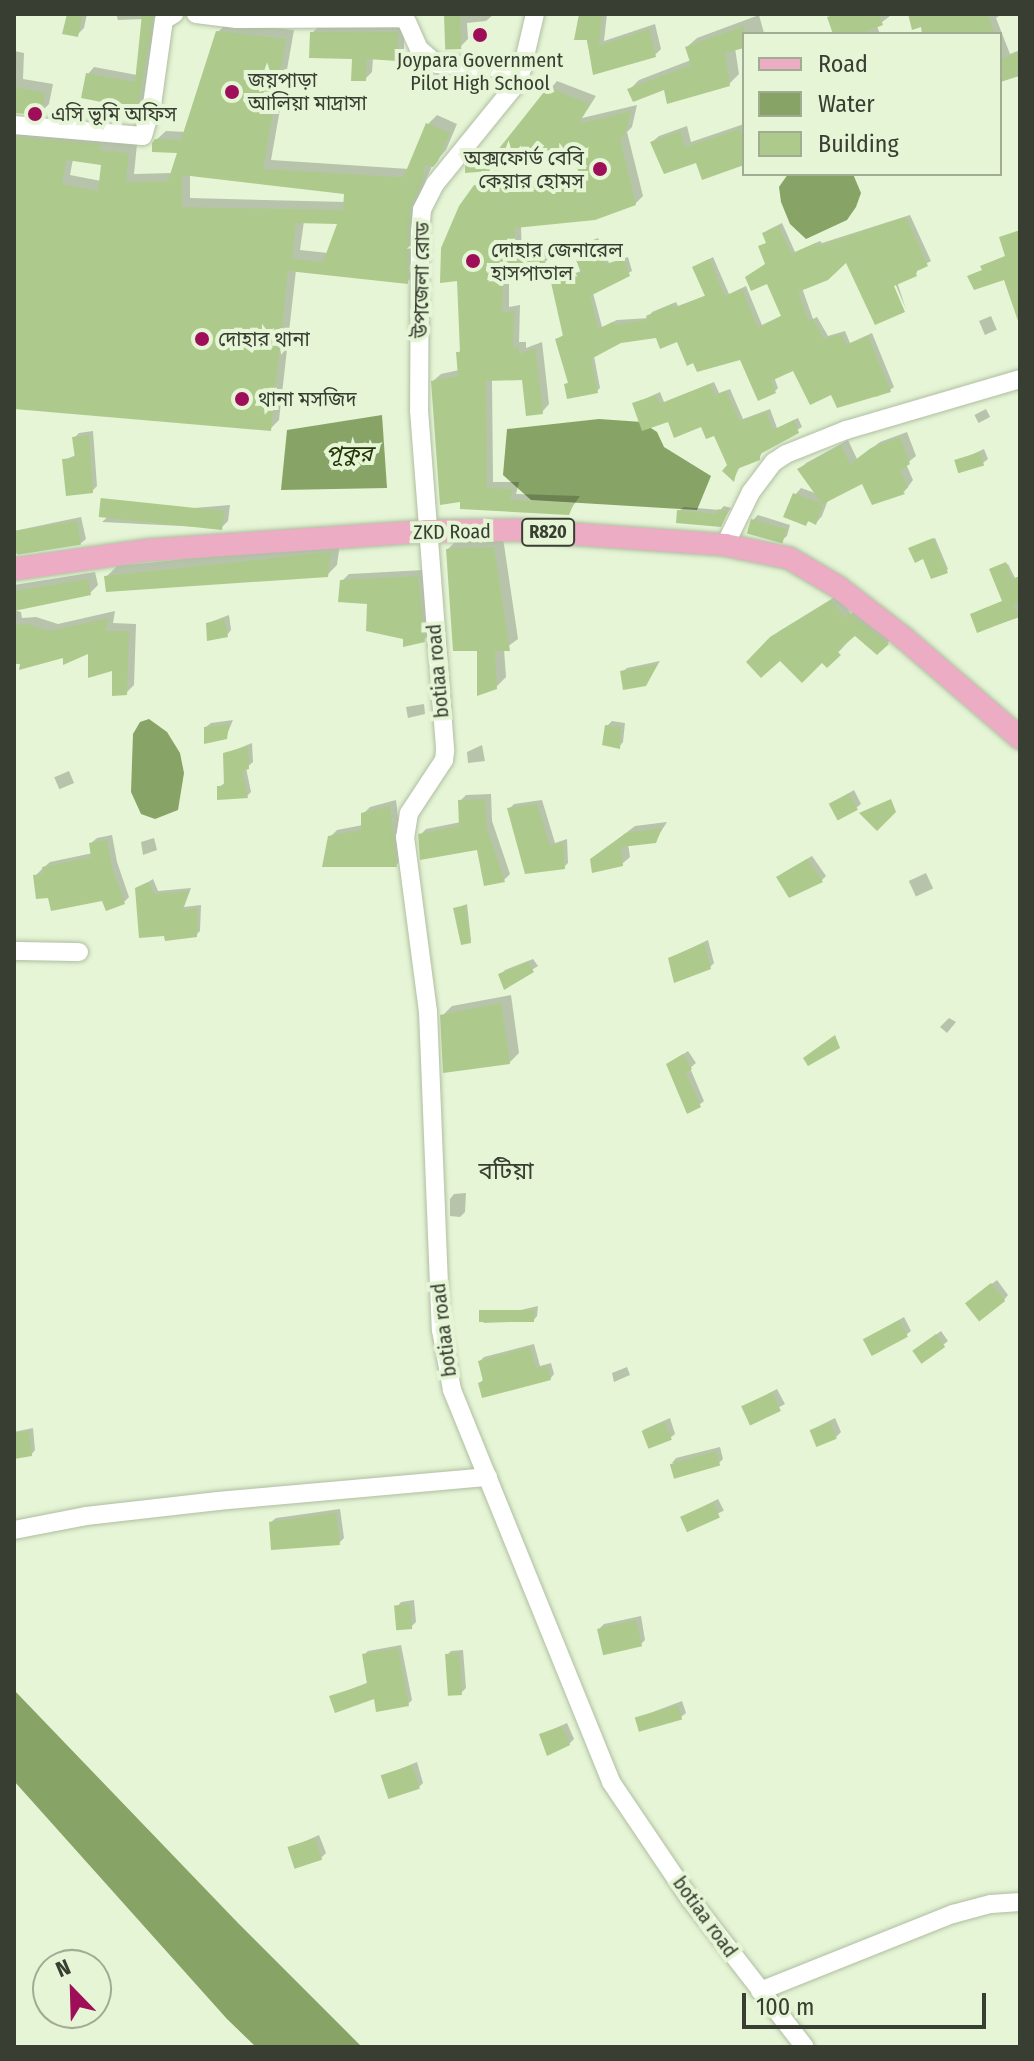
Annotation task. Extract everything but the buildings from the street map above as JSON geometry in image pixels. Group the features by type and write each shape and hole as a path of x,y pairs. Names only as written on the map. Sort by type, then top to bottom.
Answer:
{"main road":[{"name":"ZKD Road","path":"14,569 150,550 426,531 518,530 725,545 789,558 838,587 904,638 1020,738"}],"street":[{"path":"14,125 139,138 147,132 164,20 174,14"},
{"path":"196,14 237,19 402,18 419,49 437,64 522,69"},
{"name":"উপজেলা রোড","path":"426,531 419,410 422,210 435,184 498,110 522,69 535,14"},
{"path":"725,545 751,492 774,462 786,454 846,430 1020,379"},
{"name":"botiaa road","path":"426,531 445,751 444,760 409,813 405,837 428,1011 441,1330 452,1390 611,1782 690,1899 805,2047"},
{"path":"14,951 79,952"},
{"path":"14,1530 86,1516 218,1501 488,1477"},
{"path":"760,1991 953,1914 1020,1902"}],"water":[{"path":"787,176 854,176 861,193 847,220 806,239 790,224 779,187"},
{"name":"পূকুর","path":"382,415 387,488 281,490 287,430"},
{"path":"599,419 642,422 657,432 664,447 711,476 697,510 531,500 503,475 507,429"},
{"path":"149,719 167,732 180,753 184,773 178,810 155,819 141,814 131,792 133,734 140,722"},
{"path":"14,1690 362,2047 256,2047 227,2019 14,1781"}],"place":[{"name":"Joypara Government Pilot High School","path":"480,35"},
{"name":"জয়পাড়া আলিয়া মাদ্রাসা","path":"232,92"},
{"name":"এসি ভূমি অফিস","path":"35,114"},
{"name":"অক্সফোর্ড বেবি কেয়ার হোমস","path":"600,169"},
{"name":"দোহার জেনারেল হাসপাতাল","path":"473,261"},
{"name":"দোহার থানা","path":"202,339"},
{"name":"থানা মসজিদ","path":"242,399"}],"district":[{"name":"বটিয়া","path":"506,1172"}]}
